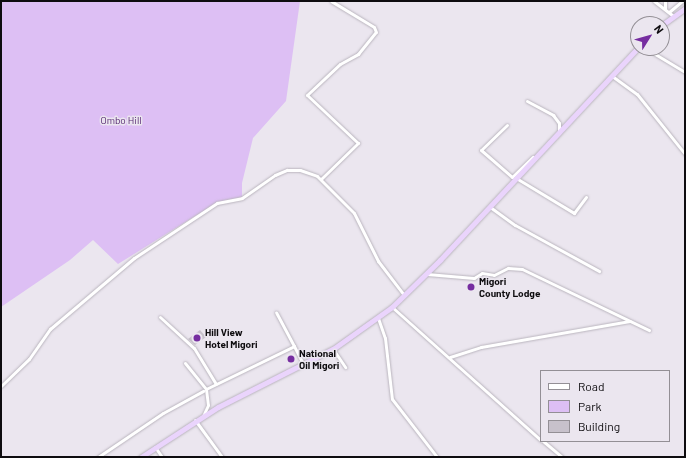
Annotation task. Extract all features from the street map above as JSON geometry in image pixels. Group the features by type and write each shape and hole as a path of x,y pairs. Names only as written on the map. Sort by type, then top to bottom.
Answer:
{"highway":[{"path":"671,14 685,8"},
{"path":"141,457 195,420 333,349 392,307 427,274 631,56"}],"street":[{"path":"321,179 358,143 307,95 340,64 358,54 376,32 374,27 331,1"},
{"path":"654,1 671,14 682,1"},
{"path":"665,1 665,9"},
{"path":"659,56 685,72"},
{"path":"612,76 637,94 685,154"},
{"path":"508,125 481,150 512,177 559,133 559,123 553,115 527,101"},
{"path":"1,386 29,359 50,329 134,258 181,224 220,201 247,196 281,172 300,170 321,179 357,216 378,261 405,295"},
{"path":"516,178 574,213 586,197"},
{"path":"490,207 516,225 599,271"},
{"path":"427,274 472,278 482,273 494,275 508,268 522,269 649,330"},
{"path":"392,307 540,438"},
{"path":"276,312 303,365"},
{"path":"160,317 194,348 216,384"},
{"path":"378,318 386,346 392,399 437,457"},
{"path":"450,357 480,347 630,321"},
{"path":"98,457 163,413 204,390 294,346"},
{"path":"333,349 345,367"},
{"path":"185,363 204,390 208,403 203,416"},
{"path":"195,420 222,457"},
{"path":"544,442 562,457"},
{"path":"155,447 162,457"}],"green space":[{"name":"Ombo Hill","path":"1,1 300,1 286,101 253,138 242,183 242,198 226,201 195,216 118,264 93,240 70,260 1,307"}],"building":[{"name":"Hill View Hotel Migori","path":"200,330 206,337 195,345 188,339"}],"place":[{"name":"Migori County Lodge","path":"471,287"},
{"name":"Hill View Hotel Migori","path":"197,338"},
{"name":"National Oil Migori","path":"291,359"}]}
